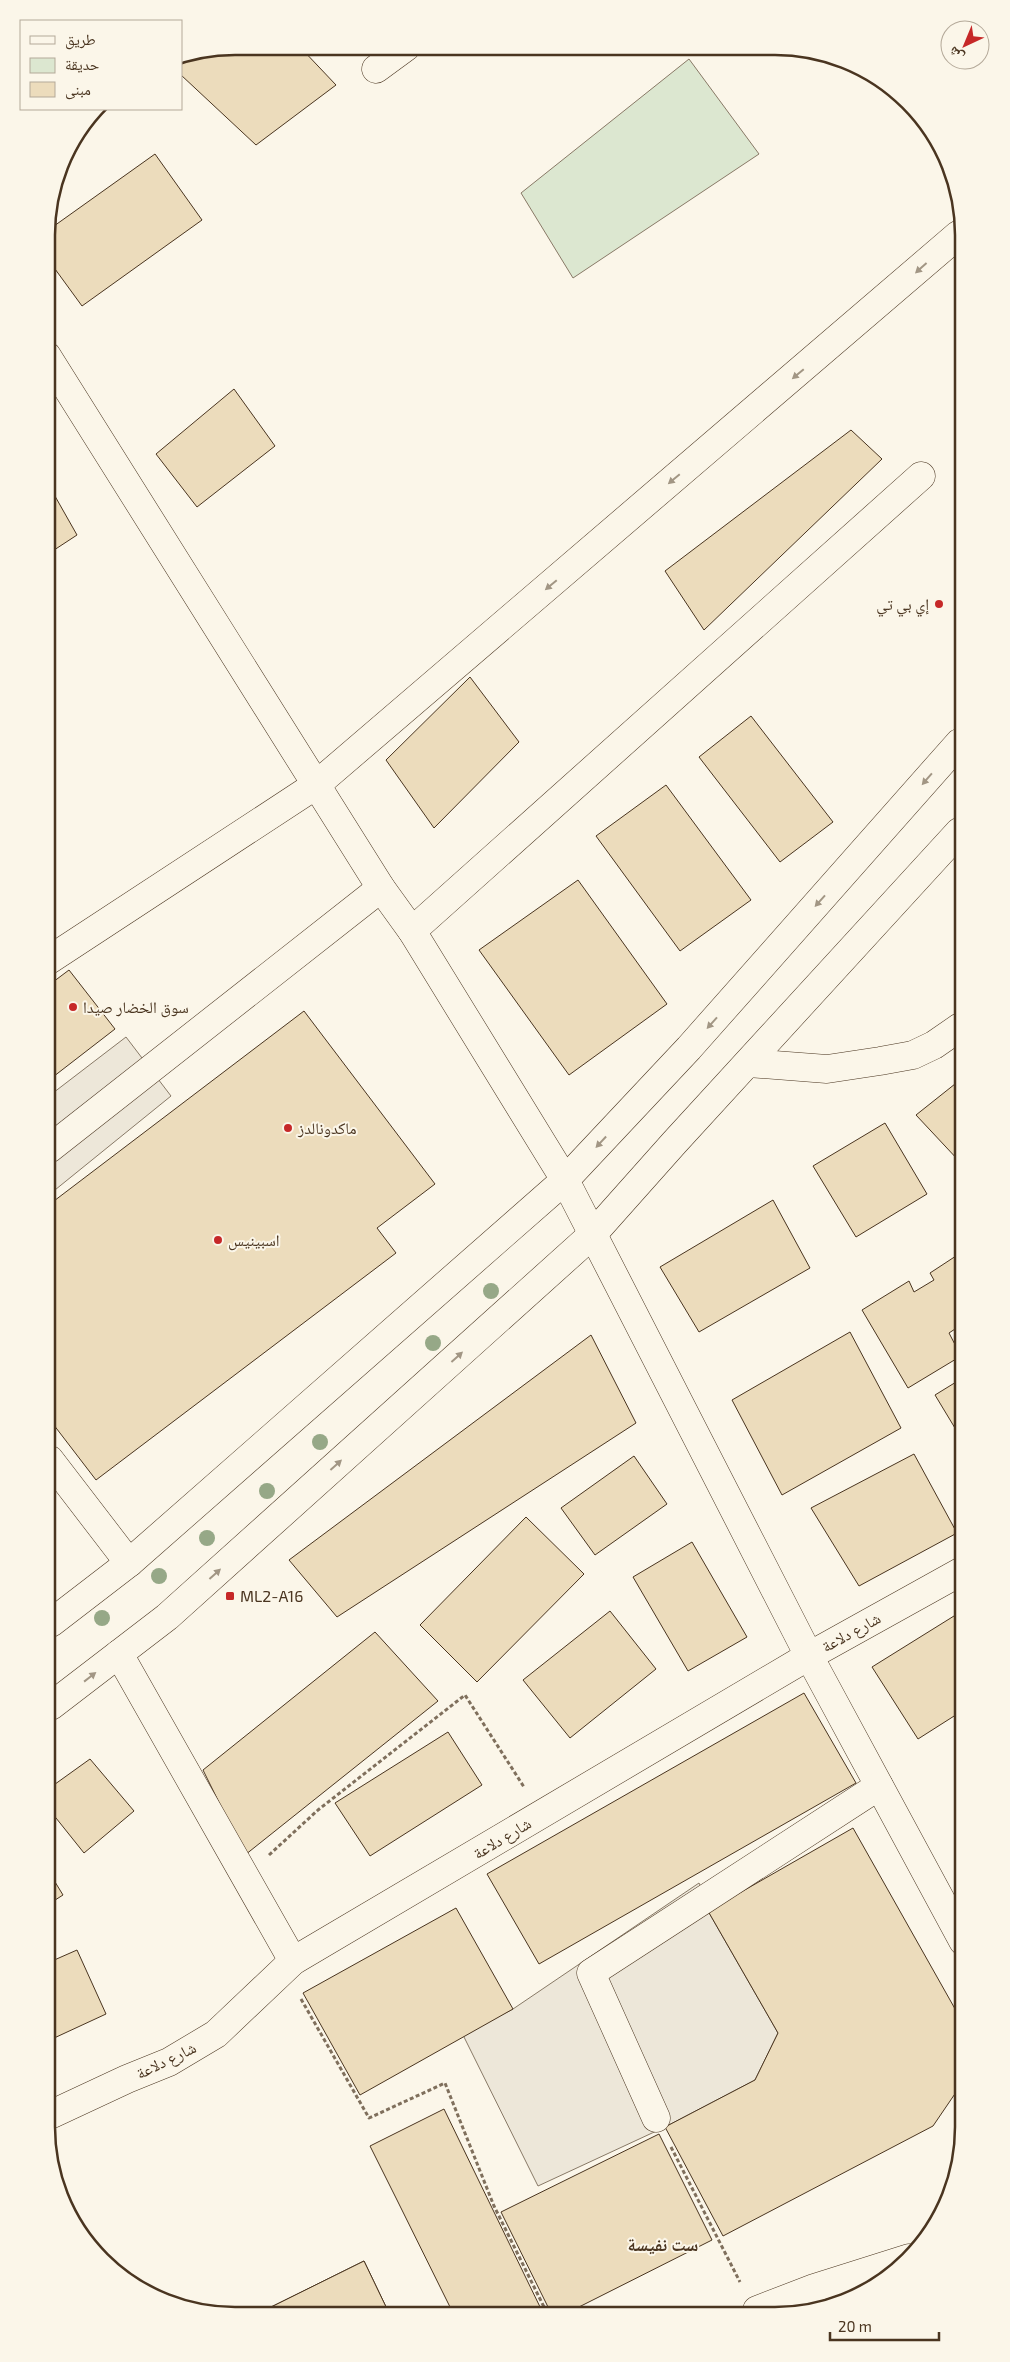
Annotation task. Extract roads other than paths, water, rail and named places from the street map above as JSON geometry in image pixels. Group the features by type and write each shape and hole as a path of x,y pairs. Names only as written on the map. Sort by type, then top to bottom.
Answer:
{"main road":[{"path":"376,70 396,55"},
{"path":"55,956 316,785 955,238"},
{"path":"55,369 381,888 412,931 565,1180 809,1656 955,1925"},
{"path":"412,931 921,476"},
{"path":"55,1620 129,1564 565,1180 690,1048 955,748"},
{"path":"55,1703 167,1617 593,1234 955,836"},
{"path":"55,1145 381,888"},
{"path":"748,1064 827,1069 880,1061 913,1055 934,1045 955,1030"},
{"path":"55,1467 129,1564"},
{"name":"شارع دلاعة","path":"55,2113 127,2079 169,2062 216,2034 288,1965 809,1656 955,1575"},
{"path":"119,1654 245,1877 288,1965"},
{"path":"656,2118 591,1973 879,1786"},
{"path":"765,2307 814,2288 892,2264"}],"place":[{"name":"إي بي تي","path":"939,604"},
{"name":"سوق الخضار صيدا","path":"73,1007"},
{"name":"ماكدونالدز","path":"288,1128"},
{"name":"اسبينيس","path":"218,1240"},
{"name":"ML2-A16","path":"230,1596"}],"district":[{"name":"ست نفيسة","path":"663,2245"}]}
